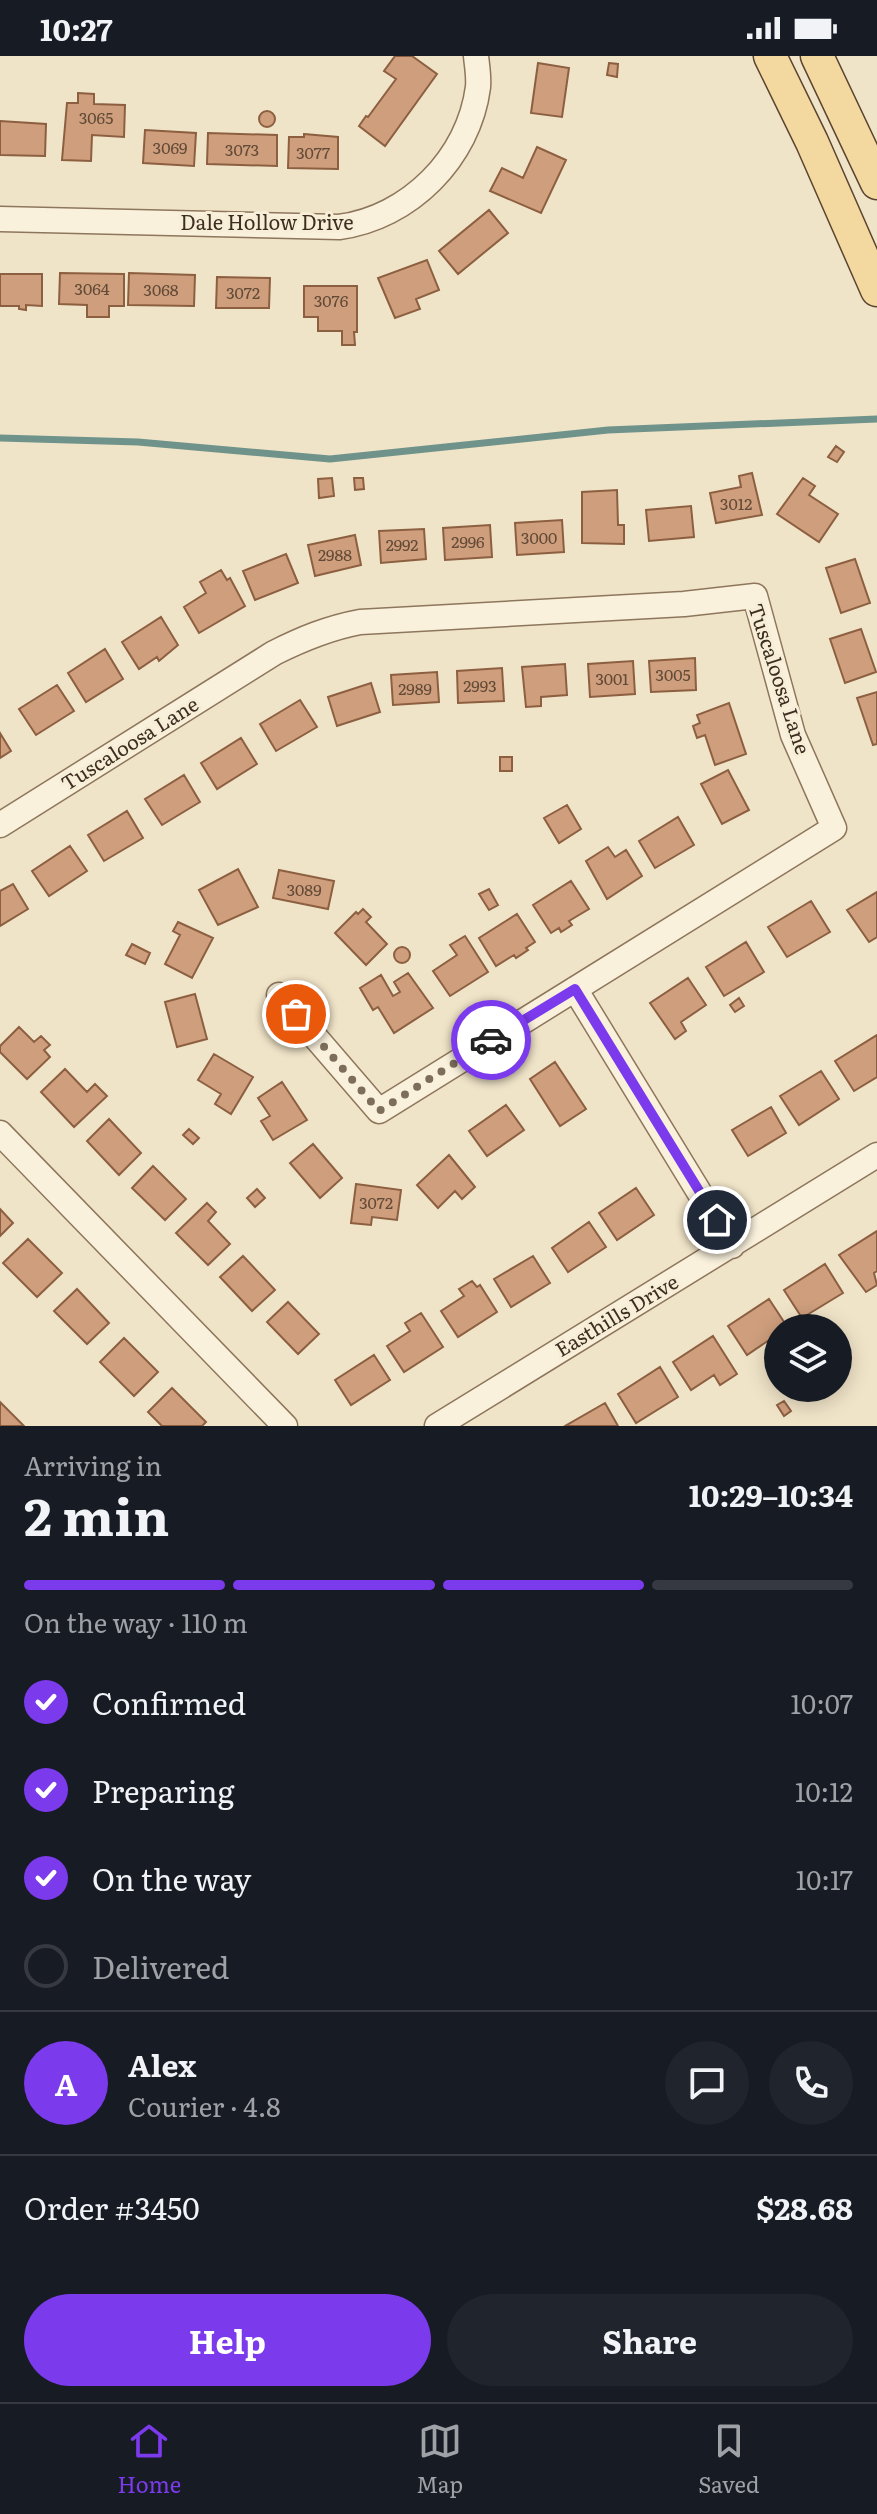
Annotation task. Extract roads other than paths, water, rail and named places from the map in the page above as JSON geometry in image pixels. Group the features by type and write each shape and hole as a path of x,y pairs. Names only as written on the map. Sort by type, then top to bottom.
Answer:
{"main road":[{"path":"770,56 812,142 877,290"},
{"path":"817,56 877,183"}],"street":[{"name":"Dale Hollow Drive","path":"0,219 339,227 360,224 414,197 438,173 458,144 471,115 478,86 476,56"},
{"name":"Tuscaloosa Lane","path":"0,825 274,653 334,627 360,622 684,604 755,596 793,735 834,828 379,1111 279,995"},
{"path":"575,989 732,1246"},
{"path":"0,1133 285,1426"},
{"name":"Easthills Drive","path":"437,1426 877,1155"}],"waterway":[{"path":"0,438 138,442 330,459 608,430 877,419"}]}
